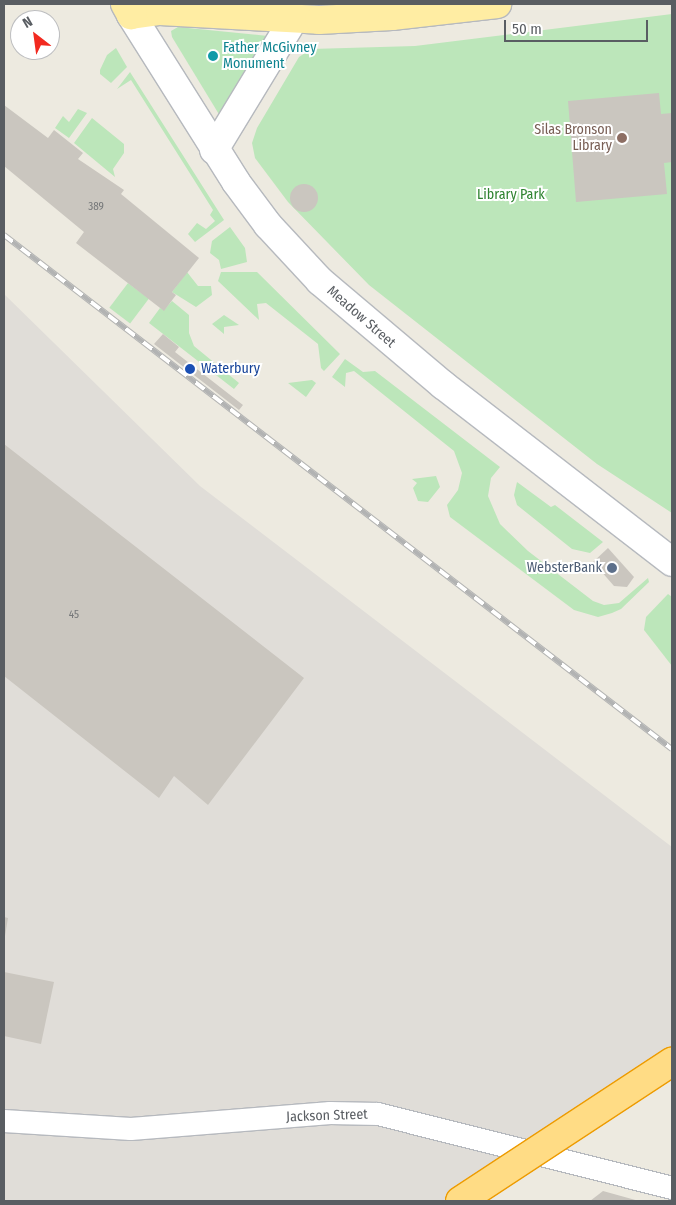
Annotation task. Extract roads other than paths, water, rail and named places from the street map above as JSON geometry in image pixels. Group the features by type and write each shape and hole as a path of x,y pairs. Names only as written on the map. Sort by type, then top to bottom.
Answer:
{"highway":[{"path":"460,1201 672,1063"}],"main road":[{"path":"128,9 293,20 390,10 497,4"},
{"name":"Meadow Street","path":"128,9 214,150 268,225 345,305 443,386 672,562"},
{"path":"214,150 293,20"}],"street":[{"name":"Jackson Street","path":"4,1121 131,1129 330,1113 378,1114 672,1188"}],"railway":[{"path":"4,235 672,749"}],"place":[{"name":"Father McGivney Monument","path":"213,56"},
{"name":"Silas Bronson Library","path":"622,138"},
{"name":"Waterbury","path":"190,369"},
{"name":"WebsterBank","path":"612,568"}],"park label":[{"name":"Library Park","path":"511,195"}]}
